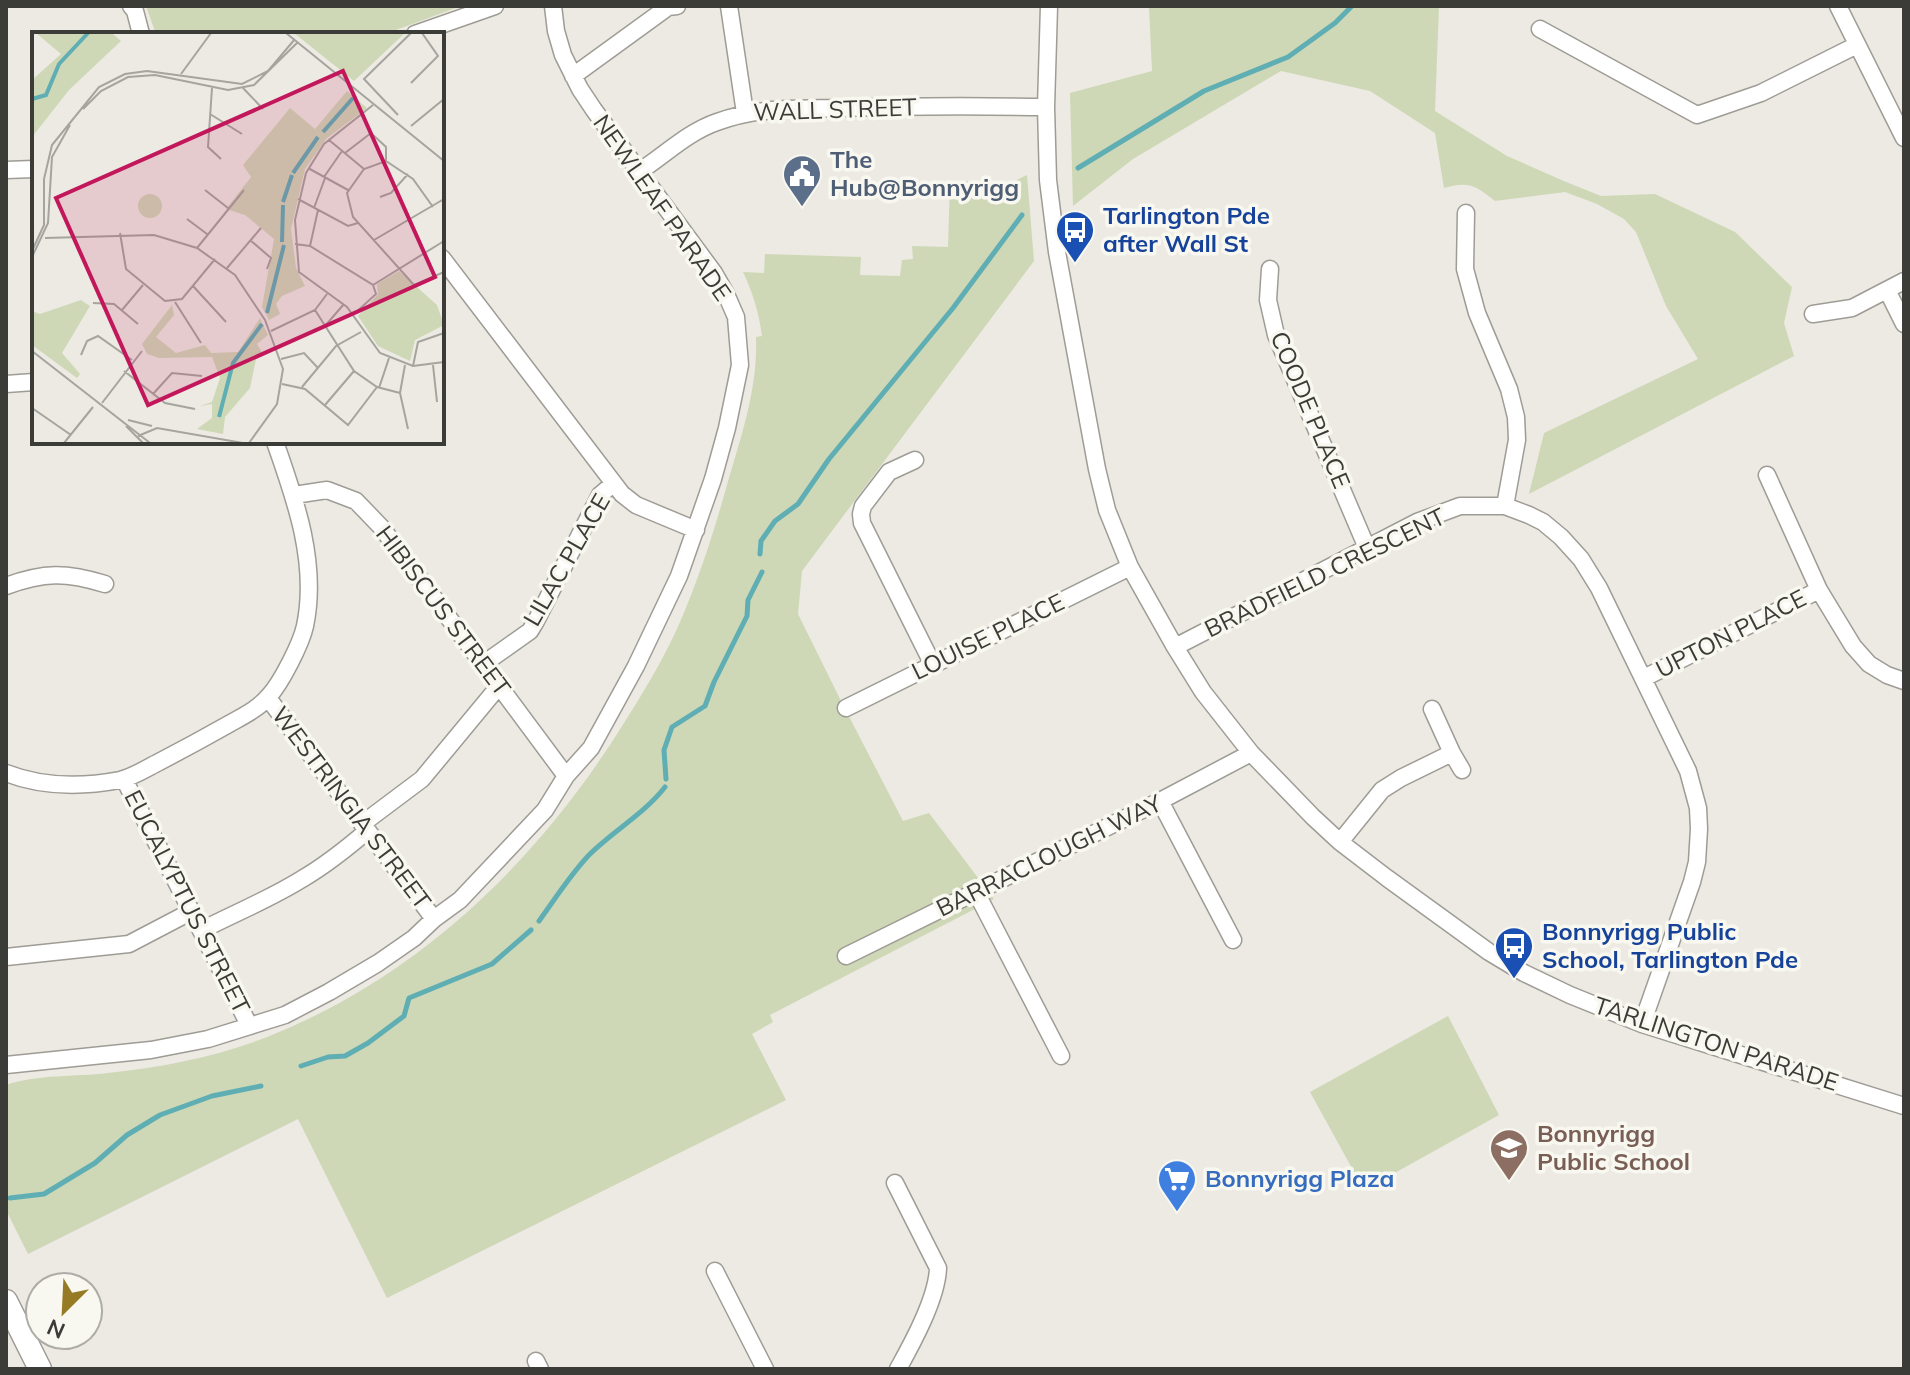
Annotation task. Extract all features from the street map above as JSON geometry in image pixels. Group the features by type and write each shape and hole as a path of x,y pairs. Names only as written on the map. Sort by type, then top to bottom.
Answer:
{"main road":[{"path":"6,1301 40,1369"}],"street":[{"path":"131,6 140,32"},
{"path":"421,32 495,6"},
{"name":"NEWLEAF PARADE","path":"6,1065 151,1050 208,1039 285,1015 378,963 460,900 545,810 566,776 591,748 636,666 679,576 713,479 740,365 736,317 714,273 594,110 573,76 556,31 553,6"},
{"path":"573,76 668,7 677,6"},
{"path":"729,6 745,113"},
{"name":"TARLINGTON PARADE","path":"1049,6 1046,107 1048,180 1057,252 1097,469 1107,510 1130,567 1203,692 1251,753 1340,842 1489,952 1524,973 1642,1024 1904,1106"},
{"path":"1838,6 1904,138"},
{"path":"1540,29 1697,115 1761,93 1857,45"},
{"name":"WALL STREET","path":"640,171 684,139 713,123 745,113 890,106 1046,107"},
{"path":"6,170 32,169"},
{"path":"1466,213 1465,269 1477,313 1509,389 1516,417 1517,440 1505,506"},
{"path":"444,261 613,484 636,505 696,530"},
{"name":"COODE PLACE","path":"1270,269 1268,300 1276,335 1367,548"},
{"path":"1813,314 1852,308 1904,281"},
{"path":"1887,290 1904,324"},
{"path":"6,384 32,382"},
{"path":"6,773 39,782 83,786 124,779 195,744 268,698 304,631 310,600 309,569 294,495 276,444"},
{"path":"915,460 889,472 863,506 861,514 862,523 933,665"},
{"name":"UPTON PLACE","path":"1767,475 1819,590 1853,646 1869,664 1904,681"},
{"name":"LILAC PLACE","path":"482,665 530,631 600,495 613,484"},
{"name":"HIBISCUS STREET","path":"294,495 327,490 356,501 382,528 566,776"},
{"name":"BRADFIELD CRESCENT","path":"1175,647 1417,522 1460,506 1505,506 1543,522 1581,559 1599,588 1688,771 1698,808 1697,862 1686,903 1642,1024"},
{"name":"LOUISE PLACE","path":"846,708 1130,567"},
{"path":"6,586 38,576 76,575 105,584"},
{"name":"UPTON PLACE","path":"1644,678 1819,590"},
{"path":"202,930 302,880 342,853 364,827 422,779 499,686"},
{"name":"WESTRINGIA STREET","path":"268,698 434,919"},
{"path":"1432,709 1462,770"},
{"name":"BARRACLOUGH WAY","path":"846,956 1251,753"},
{"path":"1340,842 1382,790 1452,753"},
{"name":"EUCALYPTUS STREET","path":"124,779 249,1025"},
{"path":"1160,801 1233,940"},
{"path":"976,892 1061,1056"},
{"path":"6,957 129,944 192,911"},
{"path":"895,1183 938,1268 931,1301 898,1369"},
{"path":"715,1271 765,1369"}],"green space":[{"path":"146,6 461,6 390,32 155,32"},
{"path":"1149,6 1439,6 1435,111 1507,156 1566,182 1601,196 1655,194 1735,232 1792,287 1784,323 1794,356 1529,494 1544,433 1698,359 1666,306 1636,232 1624,219 1597,204 1565,192 1495,201 1471,186 1444,188 1435,133 1370,91 1281,71 1133,159 1073,206 1070,93 1152,71"},
{"path":"1027,175 1034,261 802,571 798,614 903,821 929,813 994,899 770,1015 773,1022 752,1034 786,1100 387,1298 298,1119 28,1254 6,1210 6,1085 31,1079 108,1073 189,1060 248,1044 322,1012 375,982 471,909 514,867 590,773 632,711 668,648 694,589 717,520 748,412 756,337 762,336 755,303 743,272 764,273 765,254 861,257 860,275 900,276 902,260 913,259 912,246 948,247 950,181 1012,182"},
{"path":"1448,1016 1499,1115 1364,1190 1310,1092"}],"waterway":[{"path":"1078,168 1204,91 1288,57 1335,23 1352,6"},
{"path":"760,554 761,541 775,521 798,504 829,459 953,308 1022,215"},
{"path":"666,779 664,750 672,727 705,706 747,616 748,600 762,572"},
{"path":"539,921 589,855 648,806 665,787"},
{"path":"301,1066 328,1057 345,1056 368,1043 404,1016 409,998 492,964 531,930"},
{"path":"10,1198 44,1194 95,1163 127,1135 160,1115 212,1096 261,1086"}],"place":[{"name":"The Hub@Bonnyrigg","path":"802,208"},
{"name":"Tarlington Pde after Wall St","path":"1075,264"},
{"name":"Bonnyrigg Public School, Tarlington Pde","path":"1514,980"},
{"name":"Bonnyrigg Public School","path":"1509,1182"},
{"name":"Bonnyrigg Plaza","path":"1177,1213"}]}
